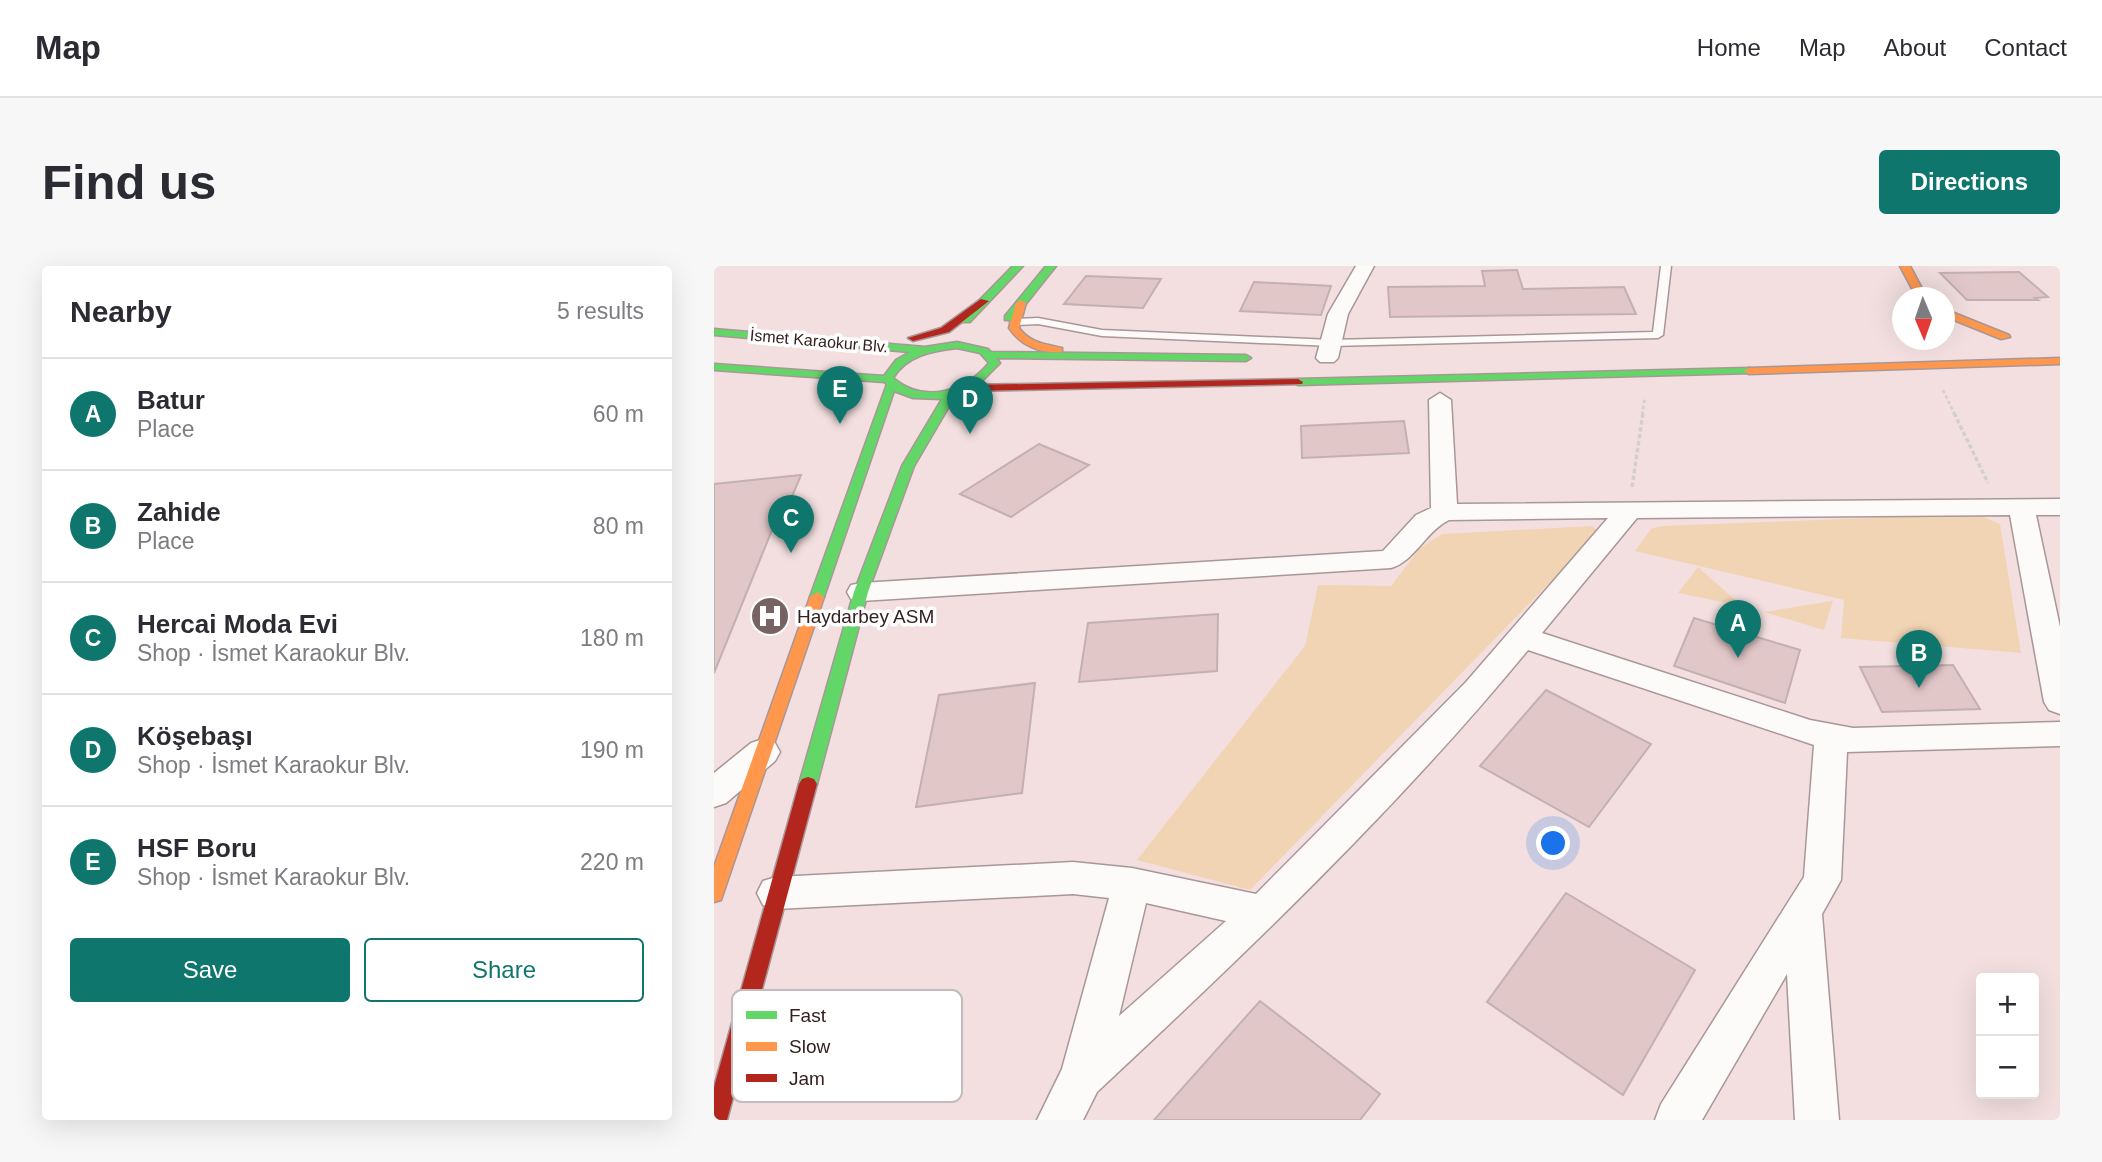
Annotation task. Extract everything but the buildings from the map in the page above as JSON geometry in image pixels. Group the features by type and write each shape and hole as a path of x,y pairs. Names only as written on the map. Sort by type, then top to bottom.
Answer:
{"main road":[{"path":"940,346 1017,266"},
{"path":"969,388 992,372 995,363 992,344 1051,266"},
{"path":"1905,266 1916,287"},
{"path":"822,341 921,338 945,330 984,301"},
{"path":"1021,303 1014,328 1018,338 1030,345 1091,356"},
{"path":"1955,316 2012,337 1969,338"},
{"name":"İsmet Karaokur Blv.","path":"714,331 924,350"},
{"path":"714,894 897,363 924,350 940,346 992,344 1091,356 1256,358"},
{"path":"1284,358 1329,350 1666,347"},
{"path":"969,388 1606,376 2060,361"},
{"name":"İsmet Karaokur Blv.","path":"716,368 889,383 915,396 951,393 969,388"},
{"path":"783,372 850,394"},
{"path":"983,403 1084,386"},
{"path":"750,990 861,592 914,455 951,393"},
{"path":"863,408 865,457"},
{"path":"914,455 953,422"},
{"path":"716,1120 732,1059"}],"street":[{"path":"1329,350 1338,314 1365,266"},
{"path":"1440,400 1444,512"},
{"path":"861,592 1391,559 1425,521 1444,512 2060,507"},
{"path":"2011,509 2049,595 2060,702"},
{"path":"1082,1077 1263,912 1477,690 1628,512"},
{"path":"1521,637 1831,737 1853,741 2060,734"},
{"path":"1678,1120 1822,880 1831,737"},
{"path":"714,793 766,749"},
{"path":"776,893 1073,878 1132,884 1263,912"},
{"path":"1059,1120 1082,1077 1132,884"},
{"path":"1803,912 1817,1120"}],"lane":[{"path":"1015,322 1038,321 1102,333 1329,350 1658,335 1666,266"}],"path":[{"path":"1931,366 2011,509"},
{"path":"1606,376 1647,398 1628,512"}],"shaded area":[{"path":"1977,514 2000,524 2021,653 1841,638 1844,600 1635,551 1651,529 1661,526"},
{"path":"1592,526 1599,532 1250,890 1137,860 1305,646 1318,585 1391,586 1420,548 1442,534"},
{"path":"1698,567 1742,606 1678,593"},
{"path":"1832,601 1824,630 1764,612"}],"traffic: fast":[{"path":"966,320 1018,266"},
{"path":"1009,318 1051,266"},
{"path":"714,332 924,350"},
{"path":"957,345 984,351 995,363 973,384 959,391 928,397 913,395 899,389 887,379 907,357 926,350 957,345"},
{"path":"992,355 1246,358"},
{"path":"714,367 887,379"},
{"path":"1298,382 1749,371"},
{"path":"817,597 890,387"},
{"path":"808,784 861,592 908,466 951,393"}],"traffic: slow":[{"path":"1905,266 1916,287"},
{"path":"1021,303 1014,328 1018,334 1033,345 1058,350"},
{"path":"1955,317 2005,337"},
{"path":"1749,371 2060,361"},
{"path":"714,894 817,597"}],"traffic: jam":[{"path":"913,338 945,330 984,301"},
{"path":"969,388 1298,382"},
{"path":"752,990 808,784"},
{"path":"716,1120 732,1062"}],"place":[{"name":"HSF Boru","path":"840,424"},
{"name":"Köşebaşı","path":"970,434"},
{"name":"Hercai Moda Evi","path":"791,553"},
{"name":"Haydarbey ASM","path":"770,616"},
{"name":"Batur","path":"1738,658"},
{"name":"Zahide","path":"1919,688"}]}
